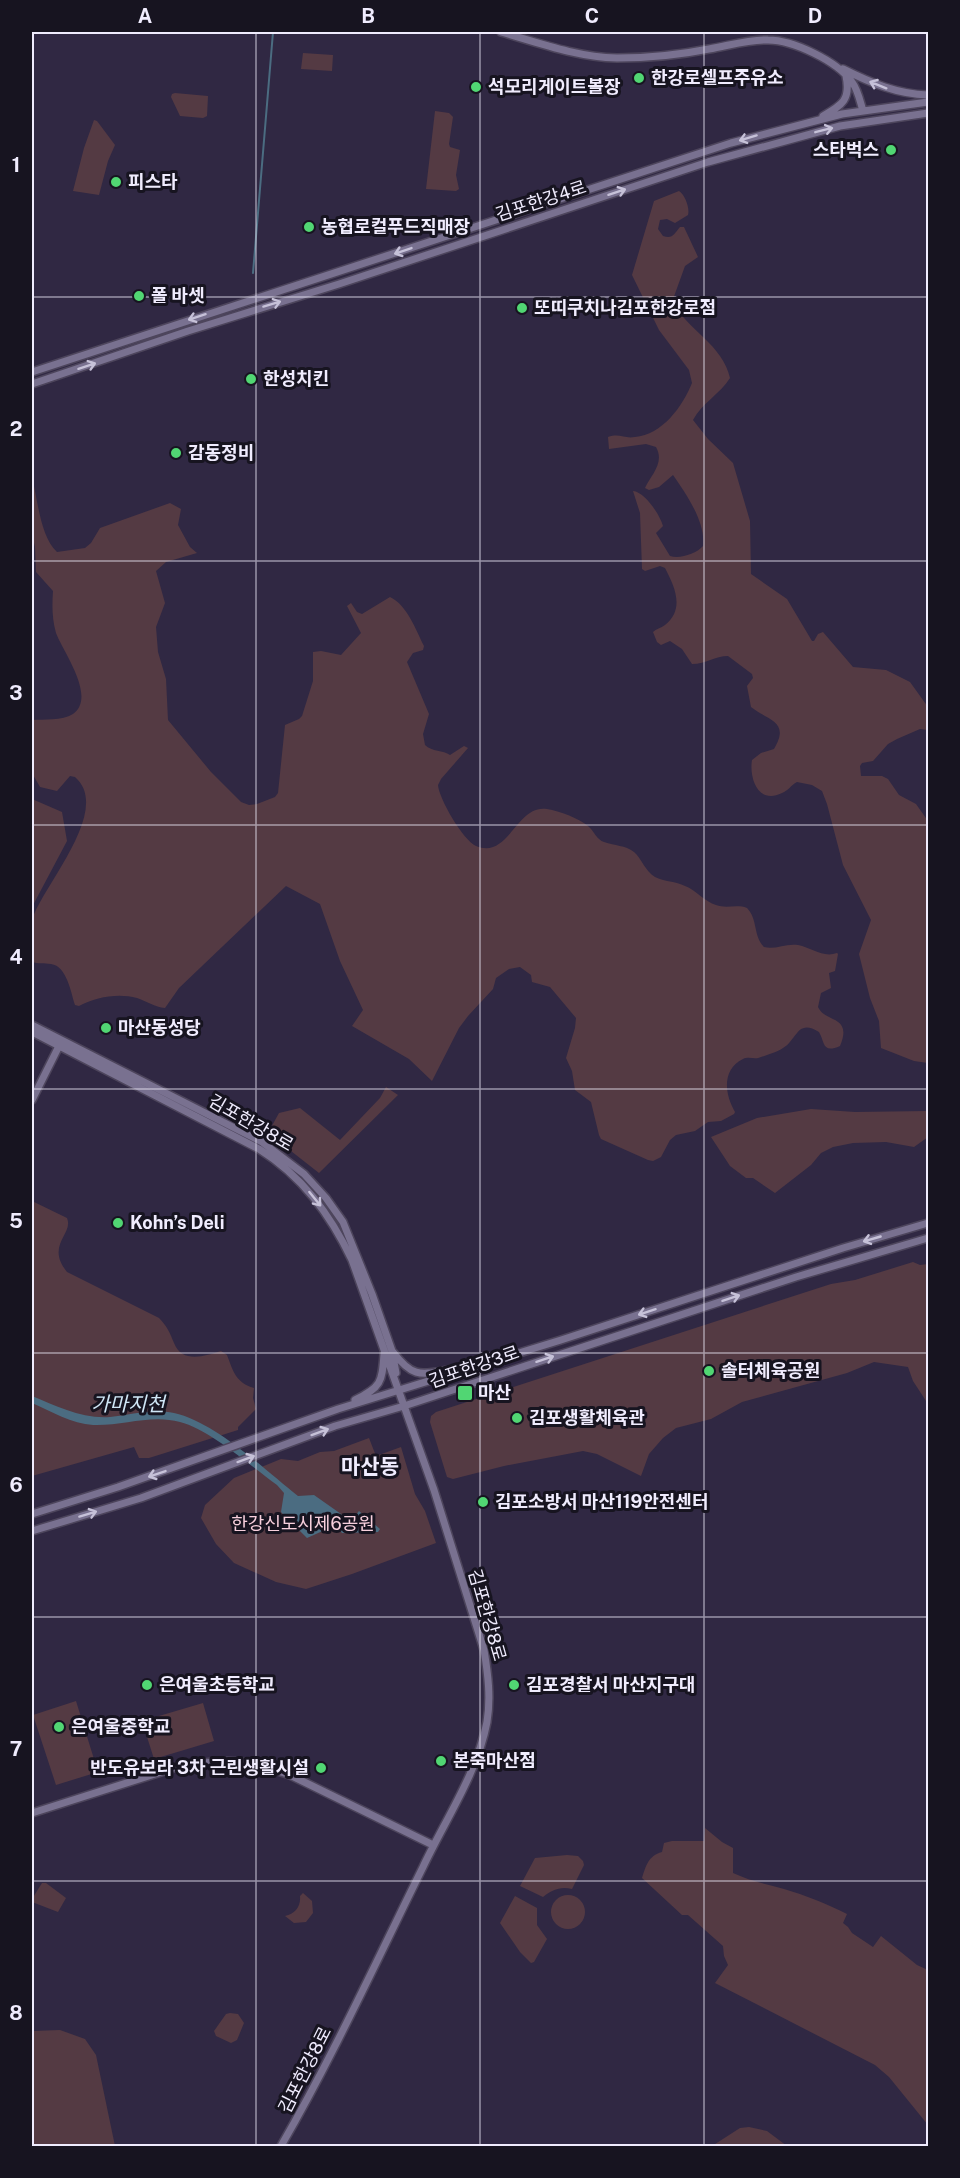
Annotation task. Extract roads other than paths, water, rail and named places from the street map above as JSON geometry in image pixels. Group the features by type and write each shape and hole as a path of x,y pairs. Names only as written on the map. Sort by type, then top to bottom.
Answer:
{"street":[{"path":"501,32 577,54 619,58 656,57 758,40 778,41 800,48 888,89 915,95 928,95"},
{"path":"831,63 846,74 857,90 863,111"},
{"path":"816,120 837,107 847,96 849,89 846,74"},
{"name":"김포한강4로","path":"32,372 731,143 816,120 928,102"},
{"name":"김포한강4로","path":"32,384 708,162 840,126 928,113"},
{"name":"김포한강8로","path":"32,1025 60,1043 259,1149 294,1175 319,1202 341,1236 388,1351 478,1628 489,1691 487,1722 474,1763 367,1981 281,2146"},
{"name":"김포한강8로","path":"32,1032 60,1043"},
{"path":"32,1100 60,1043"},
{"name":"김포한강3로","path":"32,1514 212,1455 338,1409 833,1251 928,1223"},
{"name":"김포한강3로","path":"32,1531 141,1498 334,1426 404,1406 796,1277 928,1238"},
{"path":"338,1409 378,1387 388,1351 411,1372 474,1367"},
{"path":"32,1813 180,1766 221,1761 243,1762 290,1775 434,1845"}],"water":[{"path":"32,1396 89,1416 110,1417 158,1411 190,1418 239,1448 298,1496 314,1495 351,1521 359,1511 380,1529 378,1532 342,1533 336,1525 307,1538 281,1512 284,1493 277,1485 204,1432 180,1422 158,1419 104,1425 85,1424 69,1420 32,1403"}],"waterway":[{"path":"253,273 273,32"}],"place":[{"name":"한강로셀프주유소","path":"639,78"},
{"name":"석모리게이트볼장","path":"476,87"},
{"name":"스타벅스","path":"891,150"},
{"name":"피스타","path":"116,182"},
{"name":"농협로컬푸드직매장","path":"309,227"},
{"name":"폴 바셋","path":"139,296"},
{"name":"또띠쿠치나김포한강로점","path":"522,308"},
{"name":"한성치킨","path":"251,379"},
{"name":"감동정비","path":"176,453"},
{"name":"마산동성당","path":"106,1028"},
{"name":"Kohn’s Deli","path":"118,1223"},
{"name":"솔터체육공원","path":"709,1371"},
{"name":"마산","path":"465,1393"},
{"name":"김포생활체육관","path":"517,1418"},
{"name":"김포소방서 마산119안전센터","path":"483,1502"},
{"name":"은여울초등학교","path":"147,1685"},
{"name":"김포경찰서 마산지구대","path":"514,1685"},
{"name":"은여울중학교","path":"59,1727"},
{"name":"본죽마산점","path":"441,1761"},
{"name":"반도유보라 3차 근린생활시설","path":"321,1768"}],"district":[{"name":"마산동","path":"370,1467"}],"water label":[{"name":"가마지천","path":"128,1404"}],"park label":[{"name":"한강신도시제6공원","path":"303,1524"}]}
